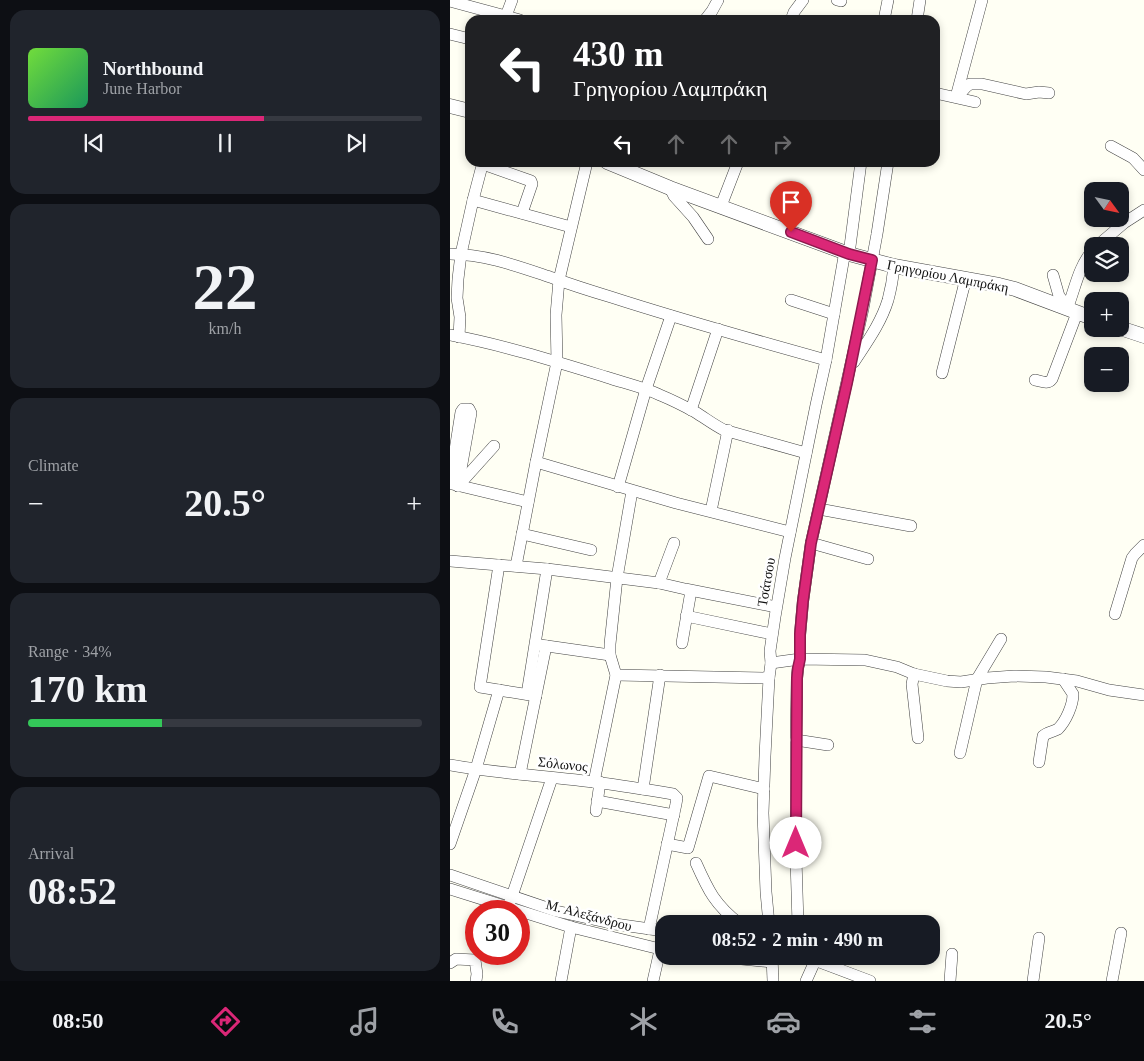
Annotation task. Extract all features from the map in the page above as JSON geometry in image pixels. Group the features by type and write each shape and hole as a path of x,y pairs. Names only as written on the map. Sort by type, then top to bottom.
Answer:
{"street":[{"path":"506,15 512,0"},
{"path":"709,15 718,0"},
{"path":"793,15 803,0"},
{"path":"885,15 888,0"},
{"path":"918,15 920,0"},
{"path":"956,97 982,0"},
{"path":"450,1 502,15"},
{"path":"450,34 465,38"},
{"path":"956,97 970,84 982,84 1026,94 1049,93"},
{"path":"940,94 975,102"},
{"path":"450,106 465,110"},
{"path":"1111,146 1133,158 1144,170"},
{"path":"482,167 456,254 457,298 460,316 454,336 558,362 660,394 724,430 806,452"},
{"path":"494,167 531,180 532,184 522,213"},
{"path":"516,566 558,362 556,315 560,280 586,167"},
{"name":"Γρηγορίου Λαμπράκη","path":"619,167 670,188 847,253 894,266 966,278 1015,289 1084,315"},
{"path":"721,206 736,167"},
{"name":"Τσάτσου","path":"768,915 763,813 764,756 772,634 790,532 847,253 859,167"},
{"path":"798,915 796,859 797,678 800,659 803,601 811,543 872,260 887,167"},
{"path":"670,188 674,196 693,217 708,238"},
{"path":"473,200 571,227"},
{"path":"1108,237 1144,210"},
{"path":"456,254 490,258 670,316 826,360"},
{"path":"1035,380 1051,382 1079,271 1084,262"},
{"path":"850,366 874,332 882,316 889,294 894,266"},
{"path":"1053,275 1059,296 1070,310"},
{"path":"942,373 966,278"},
{"path":"450,290 458,307"},
{"path":"791,300 834,314"},
{"path":"618,487 670,316"},
{"path":"691,410 718,330"},
{"path":"1129,331 1144,336"},
{"path":"463,409 469,409 471,413 453,484 461,412 463,409"},
{"path":"711,511 728,430"},
{"path":"453,484 494,446"},
{"path":"536,462 632,491 790,532"},
{"path":"453,484 528,502"},
{"path":"632,491 616,578 610,644 610,655 616,675 597,782 596,806 674,815 649,929"},
{"path":"819,509 911,526"},
{"path":"522,534 592,550"},
{"path":"660,583 674,543"},
{"path":"811,543 868,559"},
{"path":"1115,614 1132,558 1144,545"},
{"path":"450,561 547,569 660,583 691,591 776,607"},
{"path":"499,565 480,687 532,695"},
{"path":"520,774 540,645 547,569"},
{"path":"682,643 691,591"},
{"path":"686,616 772,634"},
{"path":"960,753 977,679 1001,639"},
{"path":"540,645 610,655"},
{"path":"771,664 800,659 864,660 947,681 961,682 986,678 1034,676 1077,681 1109,690 1144,695"},
{"path":"914,674 912,684 918,738"},
{"path":"616,675 769,678"},
{"path":"643,789 660,675"},
{"path":"1039,762 1043,736 1058,728 1064,721 1073,698 1070,689 1063,680"},
{"path":"450,844 476,770 499,690"},
{"path":"796,740 828,745"},
{"name":"Σόλωνος","path":"450,765 476,770 597,782 673,794 677,798 674,815"},
{"path":"667,844 688,848 709,776 764,789"},
{"path":"511,900 552,778"},
{"path":"696,863 709,892 729,915"},
{"name":"Μ. Αλεξάνδρου","path":"450,875 506,900"},
{"name":"Μ. Αλεξάνδρου","path":"450,889 501,900"},
{"name":"Μ. Αλεξάνδρου","path":"530,906 582,918 655,930"},
{"name":"Μ. Αλεξάνδρου","path":"530,910 572,928 655,948"},
{"path":"561,981 572,928"},
{"path":"1112,981 1121,934"},
{"path":"1033,981 1039,938"},
{"path":"950,981 952,954"},
{"path":"450,962 456,958 475,960 476,981"},
{"path":"653,981 658,965"},
{"path":"772,965 773,981"},
{"path":"806,981 807,965"},
{"path":"811,965 818,981"},
{"path":"827,965 870,981"}],"route":[{"path":"791,232 849,254 872,260 863,310 811,543 803,601 800,659 797,678 796,843"}]}
